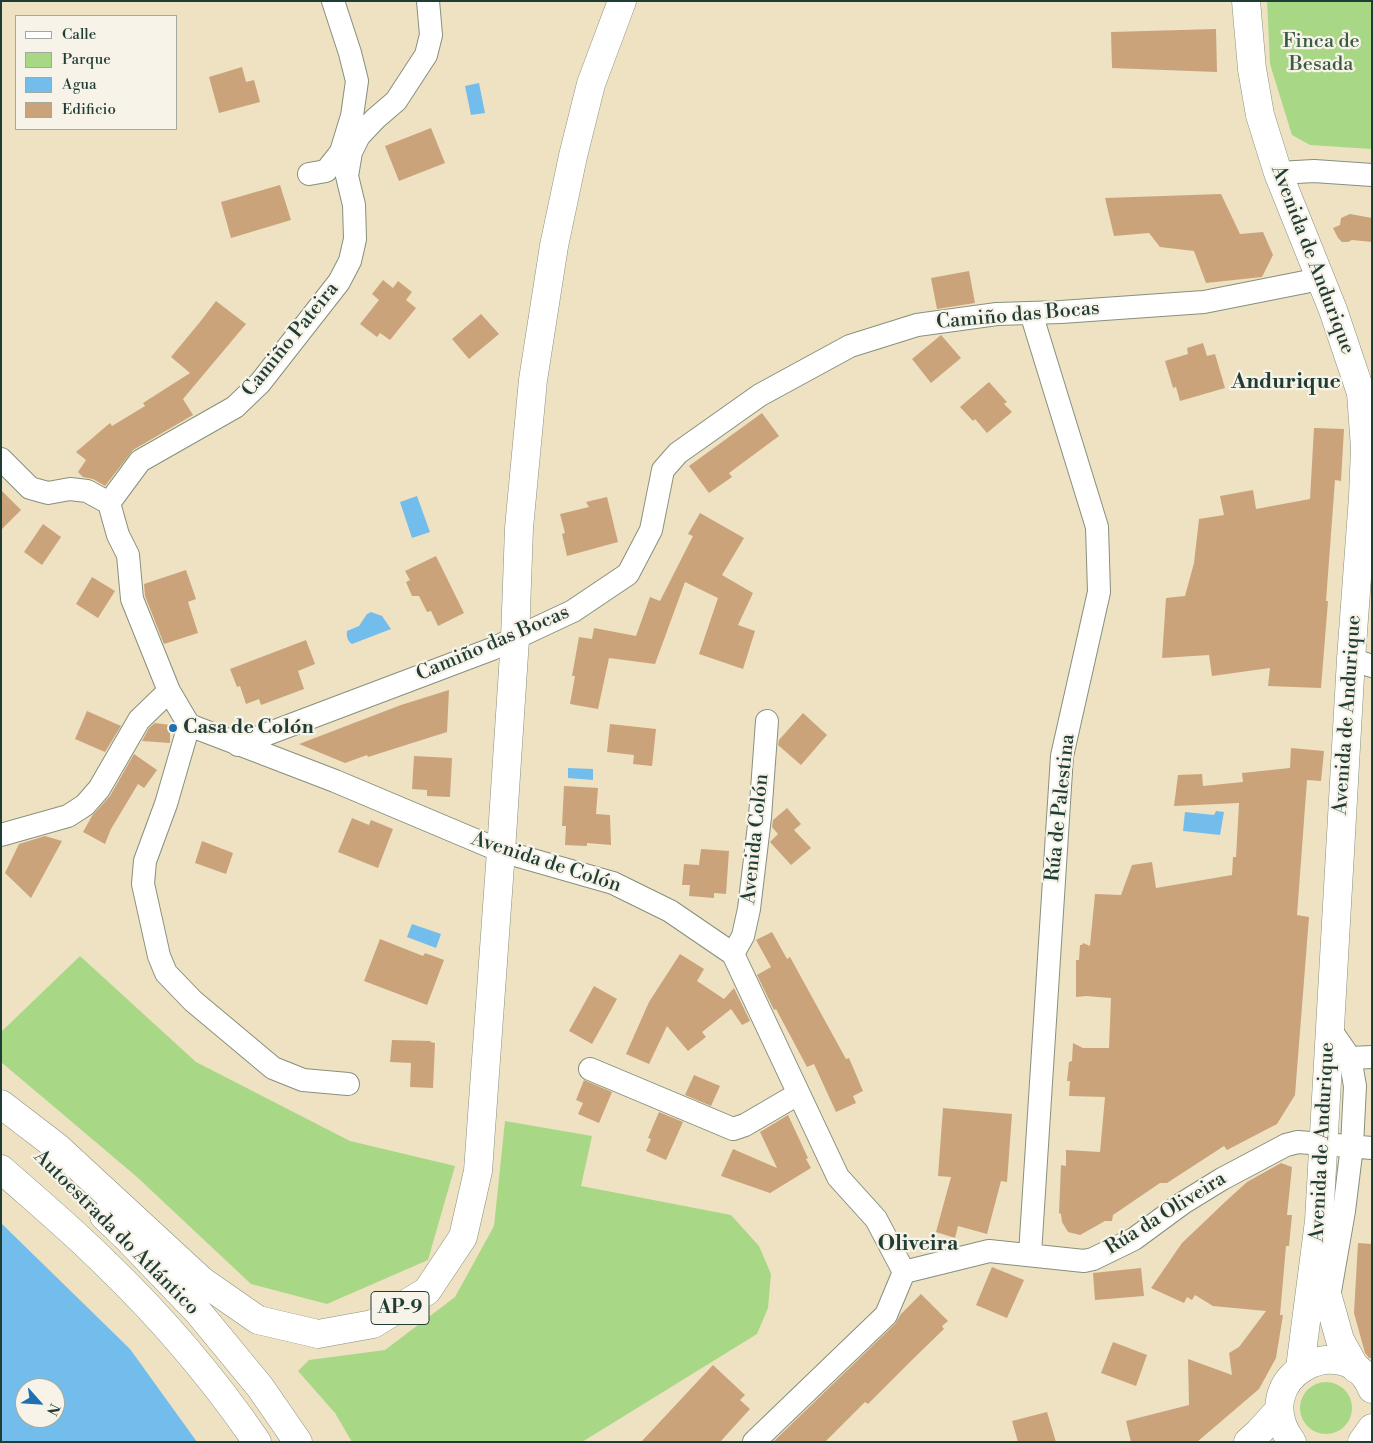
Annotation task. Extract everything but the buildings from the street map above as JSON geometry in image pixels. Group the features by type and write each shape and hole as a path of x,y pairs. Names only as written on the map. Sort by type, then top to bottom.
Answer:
{"main road":[{"path":"501,851 515,639 518,528 533,380 554,246 573,156 592,84 622,1"},
{"name":"Avenida de Andurique","path":"1246,1 1252,70 1260,115 1278,173 1333,310 1361,393 1368,448 1363,497 1362,662 1330,1029 1316,1256 1300,1368"},
{"name":"AP-9","path":"1,1104 57,1147 202,1281 258,1320 318,1334 373,1324 427,1291 463,1237 478,1171 501,851"},
{"name":"Autoestrada do Atlántico","path":"1,1125 24,1142 126,1237 199,1313 260,1387 298,1442"},
{"name":"Autoestrada do Atlántico","path":"1,1169 106,1263 172,1334 234,1408 256,1442"},
{"path":"1316,1256 1340,1340 1364,1379"},
{"path":"1292,1442 1280,1421 1280,1398 1284,1386 1300,1368 1322,1360 1334,1360 1346,1363 1364,1379"},
{"path":"1248,1442 1279,1410"}],"street":[{"path":"309,174 326,171 341,152 352,116 357,81 350,53 332,1"},
{"name":"Camiño Pateira","path":"109,503 140,461 235,408 260,383 339,282 350,261 355,239 354,205 347,176 351,152 359,136 396,101 426,55 430,35 428,1"},
{"path":"1278,173 1314,171 1372,175"},
{"name":"Camiño das Bocas","path":"238,745 515,639 573,611 628,574 651,530 664,470 678,453 760,395 850,346 917,326 997,314 1204,302 1320,279"},
{"name":"Rúa de Palestina","path":"1030,1254 1062,756 1099,592 1097,527 1031,313"},
{"path":"1,459 30,488 48,493 70,489 86,491 109,503 118,535 128,555 132,599 169,691 189,725 166,804 145,861 143,884 159,956 166,973 193,1002 274,1068 303,1080 348,1084"},
{"path":"1,835 68,816 85,805 99,789 139,720 169,691"},
{"name":"Avenida Colón","path":"733,954 743,936 749,909 760,817 767,721"},
{"name":"Avenida de Colón","path":"189,725 501,851 613,883 670,911 733,954"},
{"path":"733,954 838,1177 876,1219 904,1272 886,1315 754,1442"},
{"name":"Avenida de Andurique","path":"1329,1297 1344,1211 1362,1147 1350,1058 1330,1029"},
{"path":"1350,1058 1372,1057"},
{"path":"590,1069 733,1128 745,1125 798,1094"},
{"name":"Rúa da Oliveira","path":"904,1272 989,1251 1084,1260 1093,1259 1134,1239 1183,1203 1222,1178 1286,1145 1298,1142 1362,1147"}],"green space":[{"name":"Finca de Besada","path":"1267,1 1372,1 1372,149 1310,145 1292,135 1270,64"},
{"path":"80,956 196,1062 350,1141 455,1166 428,1260 327,1304 251,1284 137,1177 1,1062 1,1032"},
{"path":"505,1121 592,1136 581,1186 731,1215 759,1246 771,1274 768,1308 757,1334 582,1442 352,1442 335,1413 298,1371 309,1360 385,1350 455,1297 494,1226"},
{"path":"1326,1382 1340,1386 1348,1394 1352,1408 1348,1422 1340,1430 1326,1434 1312,1430 1304,1422 1300,1408 1304,1394 1312,1386"}],"water":[{"path":"479,83 485,113 471,115 465,86"},
{"path":"417,496 430,532 412,538 400,502"},
{"path":"371,612 382,616 391,629 352,644 349,642 347,631 359,626 367,614"},
{"path":"568,768 593,769 593,780 568,778"},
{"path":"1216,811 1224,812 1220,835 1183,831 1185,812 1214,815"},
{"path":"412,924 441,934 436,948 407,937"},
{"path":"1,1223 130,1349 197,1442 1,1442"}],"place":[{"name":"Casa de Colón","path":"173,728"}],"district":[{"name":"Andurique","path":"1286,383"},
{"name":"Oliveira","path":"918,1245"}]}
